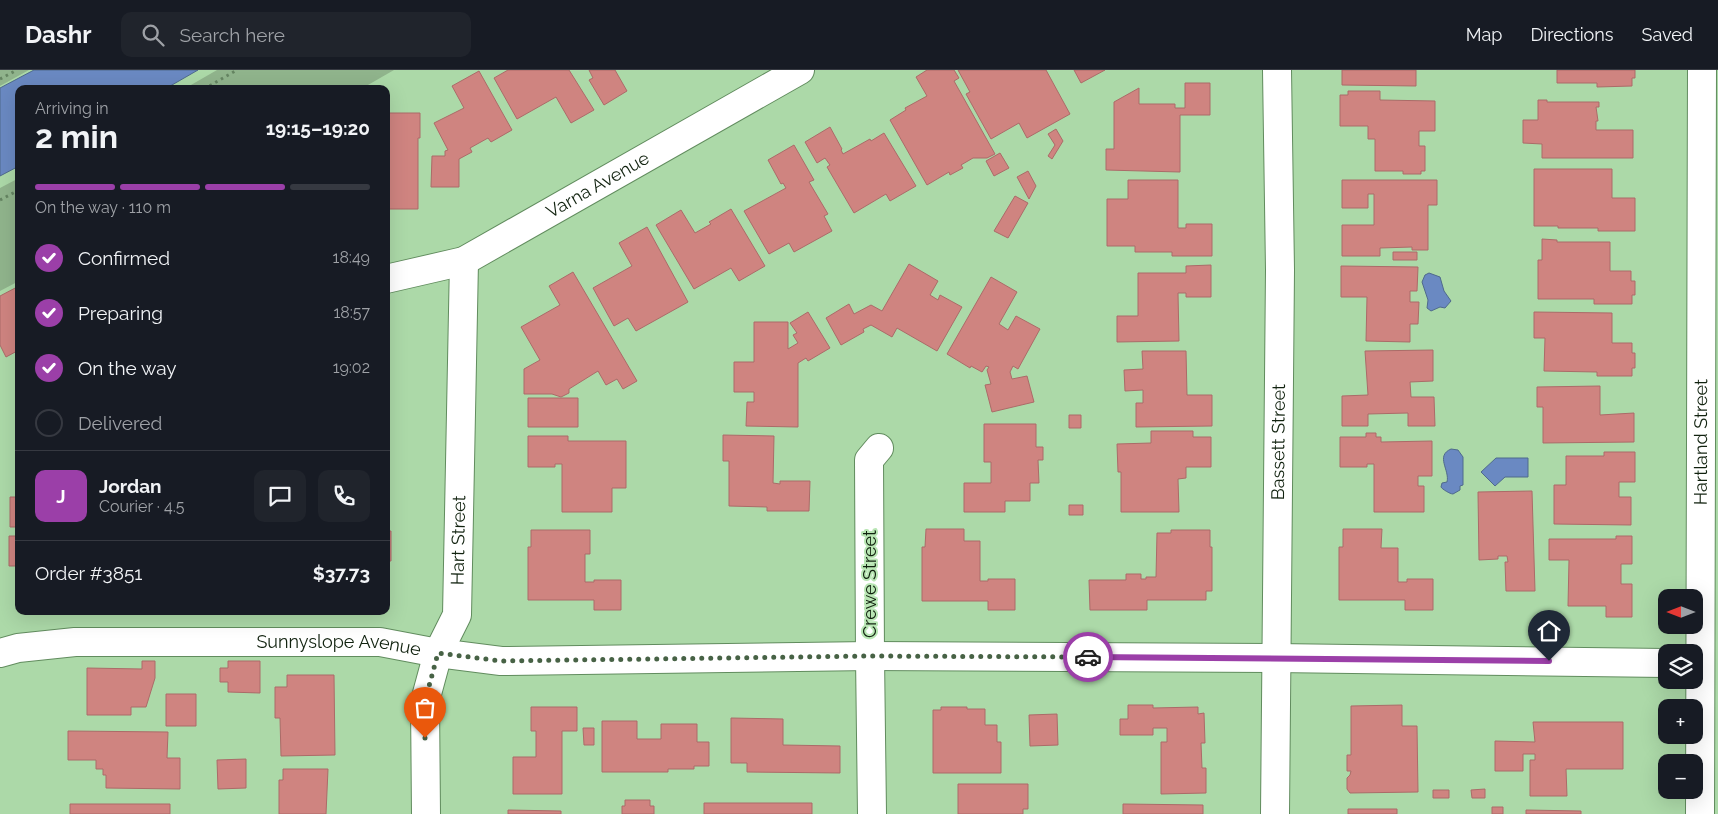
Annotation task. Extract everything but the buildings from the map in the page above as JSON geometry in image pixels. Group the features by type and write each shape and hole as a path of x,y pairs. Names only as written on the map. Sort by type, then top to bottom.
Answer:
{"street":[{"name":"Varna Avenue","path":"390,278 464,261 800,70"},
{"name":"Bassett Street","path":"1275,814 1280,270 1277,70"},
{"name":"Hartland Street","path":"1697,644 1702,70"},
{"name":"Hart Street","path":"426,814 425,701 438,653 457,614 464,261"},
{"name":"Crewe Street","path":"872,814 869,460 879,448"},
{"name":"Sunnyslope Avenue","path":"0,653 18,648 75,642 380,642 438,653 501,661 870,656 1275,658 1658,663"},
{"name":"Hartland Street","path":"1698,689 1700,814"}],"path":[{"path":"0,79 17,70"},
{"path":"211,85 238,70"},
{"path":"0,200 15,192"}],"green space":[{"path":"0,70 29,70 0,86"},
{"path":"217,70 394,70 368,85 191,85"},
{"path":"15,180 15,283 0,291 0,188"}],"water":[{"path":"34,70 198,70 172,85 15,85 15,168 0,176 0,88"},
{"path":"1429,273 1440,277 1444,291 1451,301 1445,308 1440,307 1431,311 1427,308 1428,300 1422,282 1425,275"},
{"path":"1451,449 1458,450 1463,457 1463,485 1460,486 1460,490 1453,494 1441,487 1442,483 1447,482 1444,455"},
{"path":"1496,458 1528,458 1528,477 1505,477 1495,486 1481,472"}],"way so far":[{"path":"425,738 425,701 438,653 501,661 870,656 1088,657"}],"route":[{"path":"1088,657 1549,661"}]}
